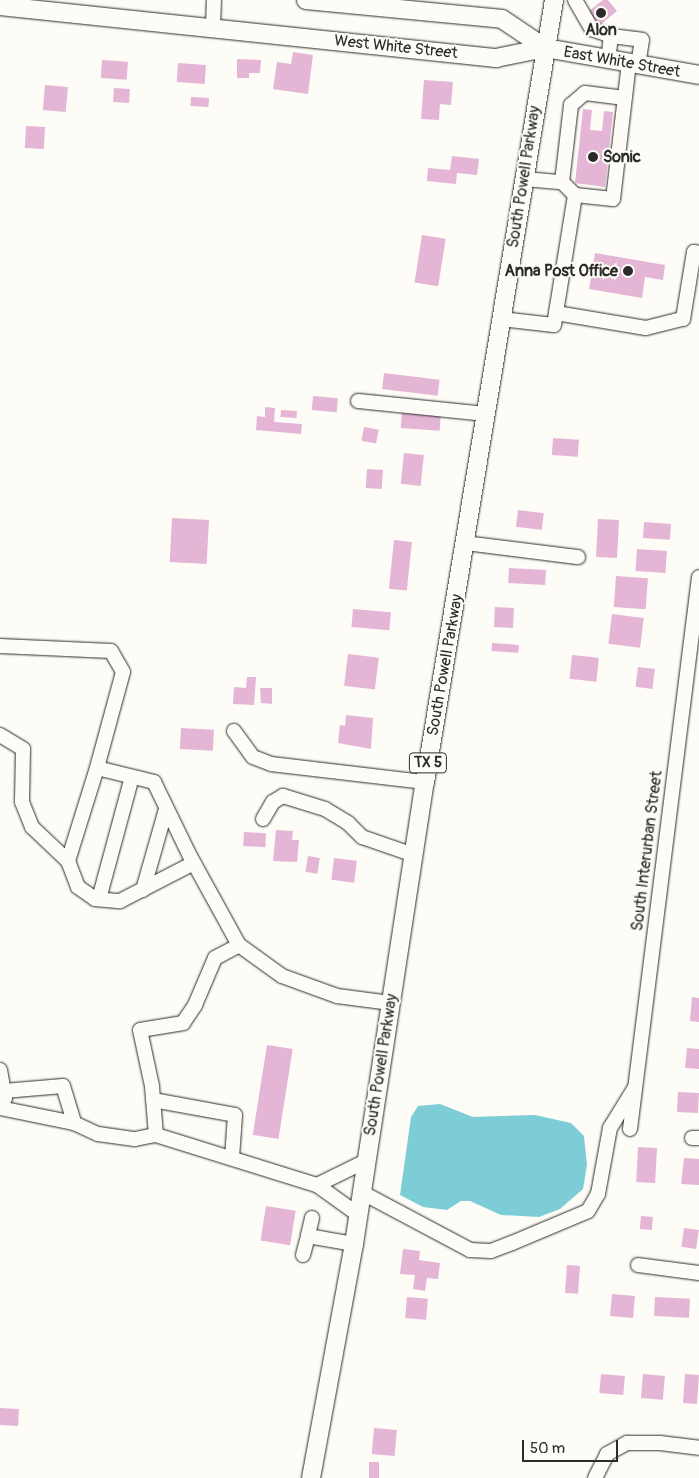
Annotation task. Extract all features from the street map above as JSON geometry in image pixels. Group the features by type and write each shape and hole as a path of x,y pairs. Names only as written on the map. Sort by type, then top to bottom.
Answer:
{"main road":[{"path":"306,0 391,4 502,19 545,48"},
{"name":"South Powell Parkway","path":"311,1478 354,1244 356,1213 366,1161 425,782 554,0"},
{"name":"West White Street","path":"0,6 496,58 545,48"},
{"name":"East White Street","path":"545,48 699,75"}],"street":[{"path":"213,27 214,0"},
{"path":"524,179 562,182 575,195 613,199 625,98 642,40 611,36 592,29 575,0"},
{"path":"608,59 611,36"},
{"path":"562,182 570,105 585,93 625,98"},
{"path":"501,319 554,325 575,195"},
{"path":"556,313 646,328 683,319 694,252 699,253"},
{"path":"358,401 486,414"},
{"path":"465,543 578,557"},
{"name":"South Interurban Street","path":"630,1129 699,577"},
{"path":"0,646 111,651 123,672 97,768 68,861"},
{"path":"234,731 253,757 271,764 425,782"},
{"path":"0,735 23,748 22,802 32,827 68,861 78,887 99,899 120,901 194,863"},
{"path":"97,768 154,782 194,863 239,945 282,976 337,996 391,1003"},
{"path":"99,899 132,777"},
{"path":"263,819 273,802 283,796 325,809 348,823 362,837 414,855"},
{"path":"143,890 166,809"},
{"path":"156,1136 153,1100 140,1030 183,1022 195,1004 215,958 239,945"},
{"path":"0,1070 4,1091 3,1108 74,1123 98,1134 136,1139 156,1136 232,1158 317,1185 356,1213"},
{"path":"4,1091 63,1086 74,1123"},
{"path":"361,1192 470,1250 491,1251 512,1244 588,1211 598,1194 610,1128 634,1088"},
{"path":"153,1100 235,1115 232,1158"},
{"path":"317,1185 366,1161"},
{"path":"303,1255 312,1218"},
{"path":"308,1236 354,1244"},
{"path":"638,1265 699,1273"},
{"path":"595,1478 607,1454 627,1443 660,1443 699,1448"}],"water":[{"path":"440,1104 473,1117 535,1115 571,1123 584,1136 587,1165 583,1189 560,1209 539,1217 501,1215 470,1201 461,1201 447,1210 423,1207 400,1195 411,1117 418,1106"}],"building":[{"name":"Alon","path":"603,0 608,0 617,11 595,29 584,15"},
{"path":"293,52 313,55 308,94 273,89 277,62 291,64"},
{"path":"237,59 261,60 260,73 249,73 249,78 237,78"},
{"path":"102,60 128,62 127,80 101,78"},
{"path":"178,63 206,65 205,84 177,82"},
{"path":"424,80 453,82 451,105 440,104 439,120 421,119"},
{"path":"45,85 68,87 66,112 43,110"},
{"path":"114,88 130,89 129,103 113,102"},
{"path":"191,97 209,98 209,107 191,106"},
{"name":"Sonic","path":"583,109 592,110 590,130 602,131 604,111 613,112 605,187 575,183"},
{"path":"26,126 45,127 44,149 25,148"},
{"path":"452,156 479,159 477,175 457,173 456,184 427,181 428,168 450,170"},
{"path":"422,235 446,239 438,286 414,282"},
{"name":"Anna Post Office","path":"595,253 665,265 663,280 645,277 642,298 589,289"},
{"path":"384,373 440,380 438,396 382,389"},
{"path":"313,396 338,398 337,412 312,410"},
{"path":"265,407 275,408 274,422 302,424 301,434 256,430 257,416 265,417"},
{"path":"281,410 297,411 296,418 281,417"},
{"path":"402,410 441,413 440,431 401,428"},
{"path":"364,427 379,430 376,444 361,441"},
{"path":"553,438 579,440 578,457 552,455"},
{"path":"404,453 424,455 421,486 401,484"},
{"path":"367,469 383,470 382,489 366,488"},
{"path":"518,510 544,513 542,530 516,527"},
{"path":"172,518 209,520 207,564 170,562"},
{"path":"598,519 619,520 617,558 596,557"},
{"path":"644,522 671,524 670,540 643,538"},
{"path":"394,540 412,542 407,591 389,589"},
{"path":"637,549 667,551 665,573 635,571"},
{"path":"509,568 546,570 545,585 508,583"},
{"path":"616,576 648,578 646,609 614,607"},
{"path":"495,607 514,608 513,628 494,627"},
{"path":"353,609 391,612 389,630 351,627"},
{"path":"612,614 644,618 640,648 608,644"},
{"path":"492,643 519,645 518,653 491,651"},
{"path":"348,654 379,658 375,690 344,686"},
{"path":"572,655 599,658 596,682 569,679"},
{"path":"638,667 655,669 652,689 636,687"},
{"path":"247,677 256,677 254,705 233,704 234,687 246,688"},
{"path":"260,688 272,688 272,704 261,703"},
{"path":"346,715 373,718 371,749 338,743 340,725 345,726"},
{"path":"181,728 214,730 213,751 180,749"},
{"path":"276,830 293,831 292,840 299,840 297,862 273,861"},
{"path":"244,832 266,833 265,847 243,846"},
{"path":"308,856 320,858 317,874 305,872"},
{"path":"334,858 357,861 354,883 331,880"},
{"path":"692,997 699,998 699,1022 690,1021"},
{"path":"267,1045 293,1049 278,1139 253,1135"},
{"path":"687,1048 699,1049 699,1069 685,1068"},
{"path":"678,1092 699,1093 698,1113 677,1112"},
{"path":"638,1147 657,1148 655,1183 636,1182"},
{"path":"684,1158 699,1159 699,1185 681,1184"},
{"path":"266,1206 296,1211 290,1245 261,1241"},
{"path":"641,1216 653,1217 652,1230 640,1229"},
{"path":"684,1228 699,1230 696,1249 681,1247"},
{"path":"403,1249 420,1251 419,1260 440,1263 438,1279 427,1278 425,1291 413,1289 415,1275 400,1274"},
{"path":"567,1265 580,1266 578,1294 565,1293"},
{"path":"612,1294 635,1296 633,1318 610,1316"},
{"path":"407,1297 428,1299 426,1320 405,1318"},
{"path":"655,1297 690,1299 689,1318 654,1316"},
{"path":"601,1374 625,1376 623,1395 599,1393"},
{"path":"643,1374 665,1376 663,1400 641,1398"},
{"path":"685,1374 699,1375 697,1404 683,1403"},
{"path":"0,1408 19,1409 18,1426 0,1425"},
{"path":"374,1428 397,1430 395,1456 372,1454"},
{"path":"369,1462 379,1462 379,1478 369,1478"}],"place":[{"name":"Alon","path":"601,13"},
{"name":"Sonic","path":"593,157"},
{"name":"Anna Post Office","path":"628,271"}]}
